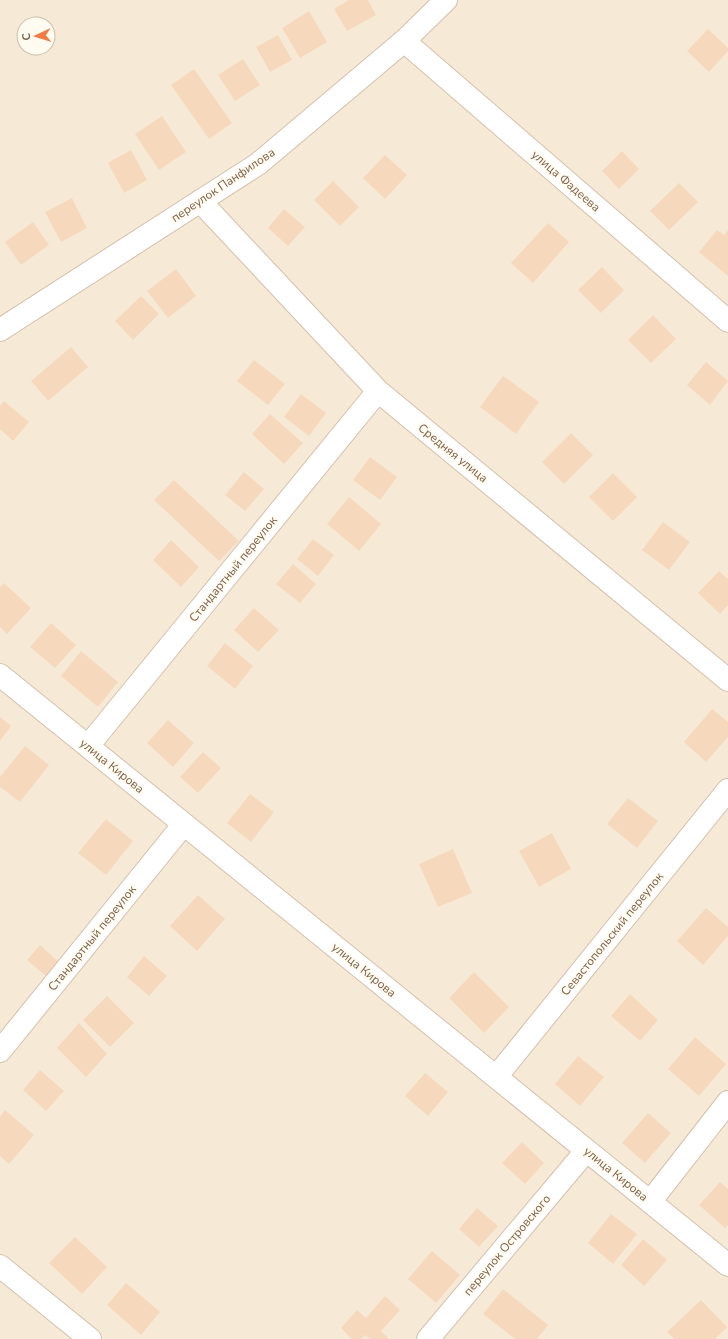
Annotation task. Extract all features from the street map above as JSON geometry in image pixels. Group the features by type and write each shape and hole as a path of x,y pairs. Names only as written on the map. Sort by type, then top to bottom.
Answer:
{"street":[{"name":"переулок Панфилова","path":"0,330 258,164 404,41 446,0"},
{"name":"улица Фадеева","path":"404,41 728,321"},
{"name":"Средняя улица","path":"200,201 378,391 728,680"},
{"name":"Стандартный переулок","path":"88,746 378,391"},
{"name":"улица Кирова","path":"0,675 728,1265"},
{"name":"Севастопольский переулок","path":"496,1077 728,790"},
{"name":"Стандартный переулок","path":"0,1051 184,824"},
{"path":"650,1202 728,1102"},
{"name":"переулок Островского","path":"428,1339 586,1150"},
{"path":"0,1266 90,1339"}],"shaded area":[{"path":"0,0 728,0 728,1339 0,1339"}],"building":[{"path":"349,0 368,0 376,15 347,31 334,9"},
{"path":"309,11 327,42 300,58 282,28"},
{"path":"708,29 728,48 728,51 709,72 687,51"},
{"path":"278,35 292,60 270,72 256,47"},
{"path":"243,59 260,85 235,101 218,75"},
{"path":"194,69 232,123 209,139 171,85"},
{"path":"162,116 186,152 159,170 135,134"},
{"path":"131,150 147,180 124,193 108,163"},
{"path":"622,151 639,169 619,189 602,171"},
{"path":"385,155 407,175 385,199 363,178"},
{"path":"333,181 359,207 340,226 314,200"},
{"path":"679,183 698,202 669,230 650,211"},
{"path":"72,198 87,228 61,242 45,212"},
{"path":"284,209 305,227 288,246 268,228"},
{"path":"33,222 49,245 21,265 5,242"},
{"path":"548,223 569,242 533,283 511,263"},
{"path":"717,230 724,235 728,230 728,276 699,252"},
{"path":"602,267 624,290 601,313 578,290"},
{"path":"176,269 196,296 168,318 147,291"},
{"path":"141,296 159,314 133,340 115,321"},
{"path":"653,315 676,339 651,363 628,340"},
{"path":"71,347 88,367 48,401 31,381"},
{"path":"254,360 285,384 268,405 237,381"},
{"path":"706,362 728,381 710,405 687,385"},
{"path":"503,376 539,402 516,434 480,407"},
{"path":"301,394 326,413 309,436 284,417"},
{"path":"4,401 29,422 13,441 0,429 0,406"},
{"path":"270,414 303,443 284,464 252,434"},
{"path":"571,433 593,455 564,484 542,462"},
{"path":"370,457 397,477 380,500 353,480"},
{"path":"244,472 264,489 245,511 225,495"},
{"path":"613,473 637,497 613,521 589,497"},
{"path":"174,480 239,541 219,561 154,500"},
{"path":"349,497 381,524 359,551 327,524"},
{"path":"663,522 690,542 669,570 642,550"},
{"path":"313,539 334,555 318,576 297,559"},
{"path":"171,540 199,567 181,587 153,560"},
{"path":"293,564 316,584 300,603 276,584"},
{"path":"719,571 728,579 728,605 720,614 698,593"},
{"path":"4,583 31,608 7,634 0,627 0,587"},
{"path":"254,608 279,630 258,652 234,630"},
{"path":"51,623 76,645 55,668 30,647"},
{"path":"225,643 253,666 235,689 207,666"},
{"path":"81,651 118,682 98,707 61,676"},
{"path":"712,709 728,722 728,737 706,762 684,742"},
{"path":"0,717 11,726 0,741"},
{"path":"168,720 194,743 173,767 147,743"},
{"path":"25,746 49,765 20,802 0,787 0,777"},
{"path":"203,752 221,768 198,793 180,777"},
{"path":"250,794 274,812 251,842 227,823"},
{"path":"628,798 658,821 637,848 607,824"},
{"path":"106,819 133,841 106,875 78,853"},
{"path":"552,833 571,869 539,887 519,851"},
{"path":"453,849 472,893 438,907 419,864"},
{"path":"198,895 225,919 197,951 170,926"},
{"path":"706,908 728,927 728,936 703,965 677,941"},
{"path":"40,945 60,963 47,977 27,960"},
{"path":"144,956 167,976 149,996 127,977"},
{"path":"474,972 509,1007 484,1033 449,998"},
{"path":"630,994 658,1020 640,1041 611,1016"},
{"path":"107,996 134,1023 110,1047 83,1020"},
{"path":"79,1023 107,1054 86,1077 57,1048"},
{"path":"695,1037 726,1064 699,1096 668,1069"},
{"path":"578,1056 604,1077 580,1106 555,1084"},
{"path":"40,1070 64,1091 46,1111 23,1090"},
{"path":"425,1073 448,1092 428,1116 405,1096"},
{"path":"5,1110 34,1135 9,1164 0,1156 0,1117"},
{"path":"648,1113 671,1133 645,1163 622,1143"},
{"path":"522,1142 544,1163 525,1184 502,1163"},
{"path":"720,1182 728,1189 728,1225 725,1228 699,1205"},
{"path":"477,1208 498,1226 479,1247 459,1229"},
{"path":"611,1214 637,1234 613,1264 588,1243"},
{"path":"75,1237 107,1267 82,1294 49,1263"},
{"path":"643,1239 667,1260 644,1286 621,1265"},
{"path":"432,1251 460,1275 436,1303 408,1279"},
{"path":"126,1283 160,1312 141,1335 107,1305"},
{"path":"503,1289 548,1325 537,1339 515,1339 483,1314"},
{"path":"385,1296 400,1310 381,1331 389,1339 370,1339 365,1335 361,1339 352,1339 341,1328 357,1310 366,1318"},
{"path":"701,1300 727,1327 715,1339 674,1339 667,1332"}]}
